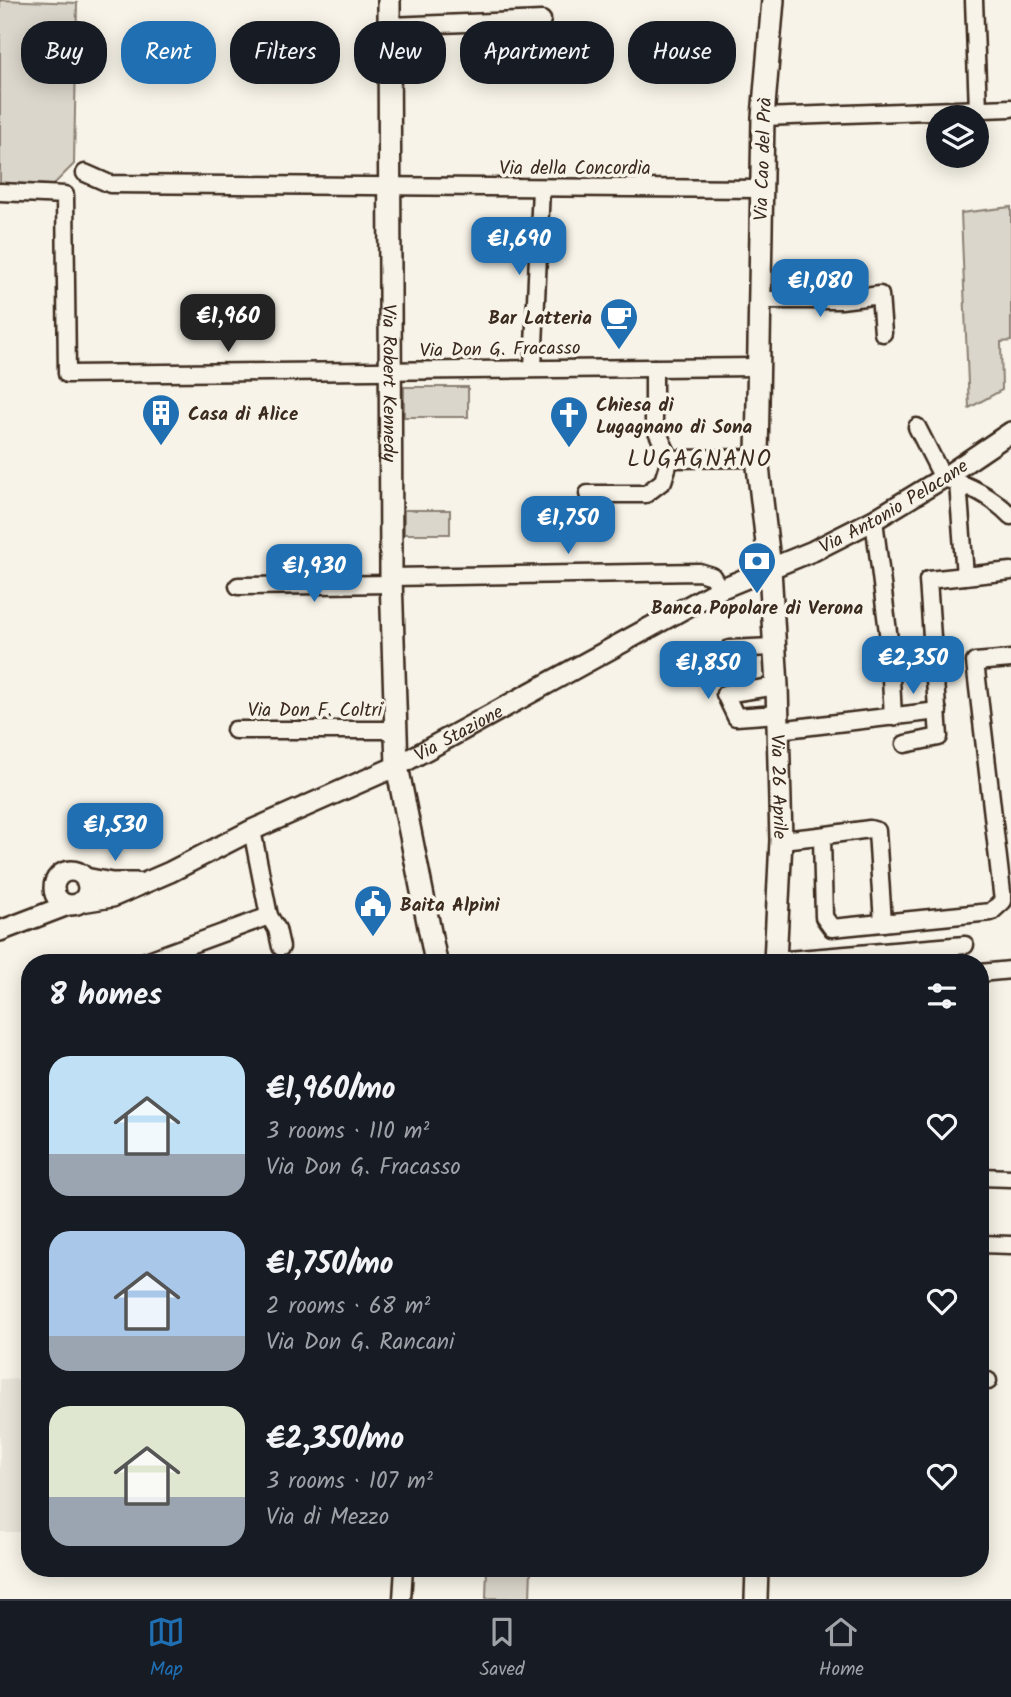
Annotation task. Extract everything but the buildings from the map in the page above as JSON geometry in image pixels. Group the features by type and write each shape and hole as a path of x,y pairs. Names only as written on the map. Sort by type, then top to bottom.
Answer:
{"main road":[{"name":"Via Robert Kennedy","path":"389,0 389,21"},
{"name":"Via Cao del Prà","path":"770,569 757,458 760,189 773,0"},
{"name":"Via Robert Kennedy","path":"389,84 391,581 397,766 434,954"},
{"name":"Via 26 Aprile","path":"770,569 777,686 781,839 775,954"},
{"path":"756,1599 757,1577"}],"street":[{"path":"974,0 978,105"},
{"path":"446,24 542,20"},
{"path":"989,109 1011,108"},
{"path":"763,117 926,112"},
{"name":"Via della Concordia","path":"85,173 110,184 760,189"},
{"path":"533,368 541,188"},
{"name":"Via Don G. Fracasso","path":"0,192 65,195 68,374 758,367"},
{"path":"758,300 841,300 880,295 883,333"},
{"path":"589,494 646,494 663,481 670,459 654,425 654,368"},
{"path":"917,427 951,480 965,576"},
{"name":"Via Antonio Pelacane","path":"770,569 813,551 951,480 1011,432"},
{"path":"670,459 757,458"},
{"path":"951,480 968,484 995,501 1011,516"},
{"path":"874,520 889,640 893,716"},
{"name":"Via Stazione","path":"5,929 75,904 112,897 170,872 252,830 397,766 720,589 770,569"},
{"path":"905,744 939,737 928,580 1011,571"},
{"path":"238,586 699,572 712,576 720,589"},
{"path":"729,649 774,647"},
{"path":"819,836 822,839 824,917 832,928 991,912 1003,901 975,662 1011,659"},
{"path":"777,686 725,694 736,717 777,722 938,711"},
{"name":"Via Don F. Coltri","path":"235,730 396,730"},
{"path":"781,839 870,829 877,831 883,923"},
{"path":"252,830 269,916 277,929 281,947"},
{"name":"Via Stazione","path":"5,929 35,909 54,889 58,877 63,873 75,872 85,878 112,883 141,883"},
{"path":"54,889 58,899 75,904 88,894 85,878"},
{"path":"165,954 269,916"},
{"path":"864,954 965,945"},
{"path":"989,972 1011,970"},
{"path":"989,1177 1011,1178"},
{"path":"989,1244 1011,1245"},
{"path":"402,1599 403,1577"}],"shaded area":[{"path":"0,0 77,3 77,21 21,21 21,84 75,84 74,164 53,185 0,183"},
{"path":"1011,207 1011,341 1001,342 1002,390 969,408 961,213"},
{"path":"404,387 468,387 468,417 404,417"},
{"path":"404,510 450,510 450,534 404,534"},
{"path":"0,1379 21,1379 21,1532 0,1532"},
{"path":"487,1577 531,1577 530,1599 486,1598"}],"place":[{"name":"Bar Latteria","path":"619,351"},
{"name":"Casa di Alice","path":"161,447"},
{"name":"Chiesa di Lugagnano di Sona","path":"569,449"},
{"name":"Banca Popolare di Verona","path":"757,595"},
{"name":"Baita Alpini","path":"373,938"}],"district":[{"name":"LUGAGNANO","path":"700,458"}]}
